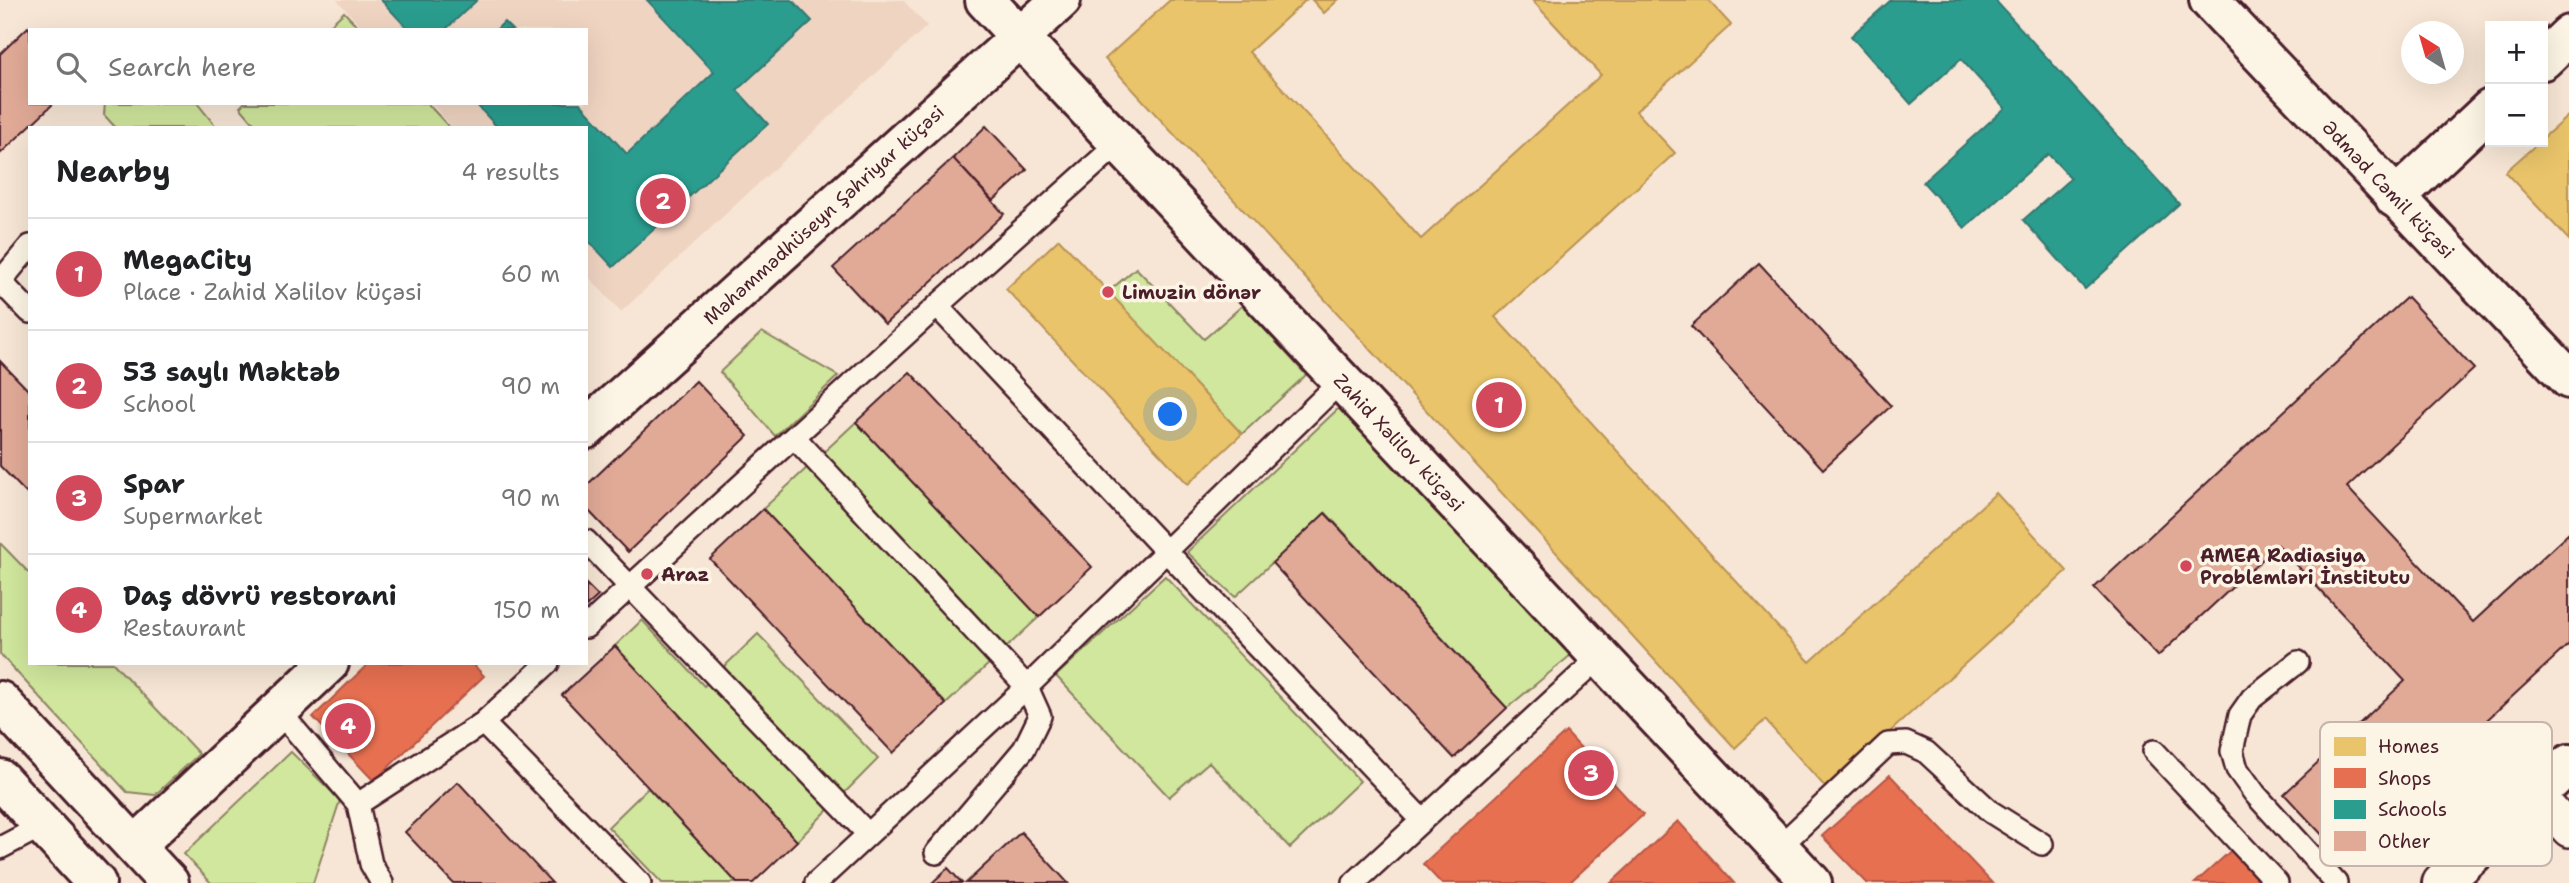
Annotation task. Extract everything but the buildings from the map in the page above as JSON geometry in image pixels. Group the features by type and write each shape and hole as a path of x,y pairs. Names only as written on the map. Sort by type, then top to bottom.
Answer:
{"street":[{"name":"Zahid Xəlilov küçəsi","path":"985,0 1812,883"},
{"name":"Məhəmmədhüseyn Şəhriyar küçəsi","path":"592,413 1061,0"},
{"name":"Ədməd Cəmil küçəsi","path":"2209,0 2569,379"},
{"path":"2548,55 2569,35"},
{"path":"2395,198 2485,114"},
{"path":"135,846 327,665"},
{"path":"0,701 169,883"},
{"path":"2552,780 2569,764"},
{"path":"0,779 96,883"},
{"path":"2552,811 2569,830"},
{"path":"2442,883 2460,866"}],"lane":[{"path":"588,625 1119,143"},
{"path":"28,248 0,282 28,310"},
{"path":"937,306 1422,820"},
{"path":"816,883 1027,687 1341,382"},
{"path":"794,437 1027,687 1040,716 1024,748 936,853"},
{"path":"588,543 868,834"},
{"path":"1354,883 1600,657"},
{"path":"2298,662 2252,698 2239,715 2232,751 2237,769 2255,794 2320,865"},
{"path":"358,804 483,723 546,665"},
{"path":"279,711 358,804 371,864 382,883"},
{"path":"483,723 640,883"},
{"path":"1779,847 1888,744 1906,743 1926,752 1991,812 2042,844"},
{"path":"2154,751 2277,883"},
{"path":"0,848 44,825"},
{"path":"2321,866 2336,883"}],"shaded area":[{"path":"337,0 903,0 927,26 621,312 588,276 588,126 451,126 433,105 588,105 588,28 362,28"}],"green space":[{"path":"344,12 359,28 327,28"},
{"path":"105,105 199,105 215,126 114,126 104,115"},
{"path":"429,105 448,126 256,126 240,107"},
{"path":"1136,268 1204,339 1243,305 1306,375 1242,434 1108,292"},
{"path":"762,332 838,376 775,436 720,372"},
{"path":"1341,406 1571,655 1507,708 1326,513 1235,597 1187,552"},
{"path":"856,422 1039,617 946,704 763,509"},
{"path":"0,543 28,572 28,665 115,665 199,754 155,795 127,792 0,654"},
{"path":"1165,576 1360,781 1290,848 1209,762 1169,797 1056,676"},
{"path":"642,620 704,686 758,634 878,759 797,841 615,646"},
{"path":"291,752 340,800 313,883 211,883 184,854"},
{"path":"648,788 737,883 662,883 608,827"}],"place":[{"name":"53 saylı Məktəb","path":"663,201"},
{"name":"Limuzin dönər","path":"1108,292"},
{"name":"MegaCity","path":"1499,405"},
{"name":"AMEA Radiasiya Problemləri İnstitutu","path":"2186,566"},
{"name":"Araz","path":"647,574"},
{"name":"Daş dövrü restorani","path":"348,726"},
{"name":"Spar","path":"1591,773"}]}
